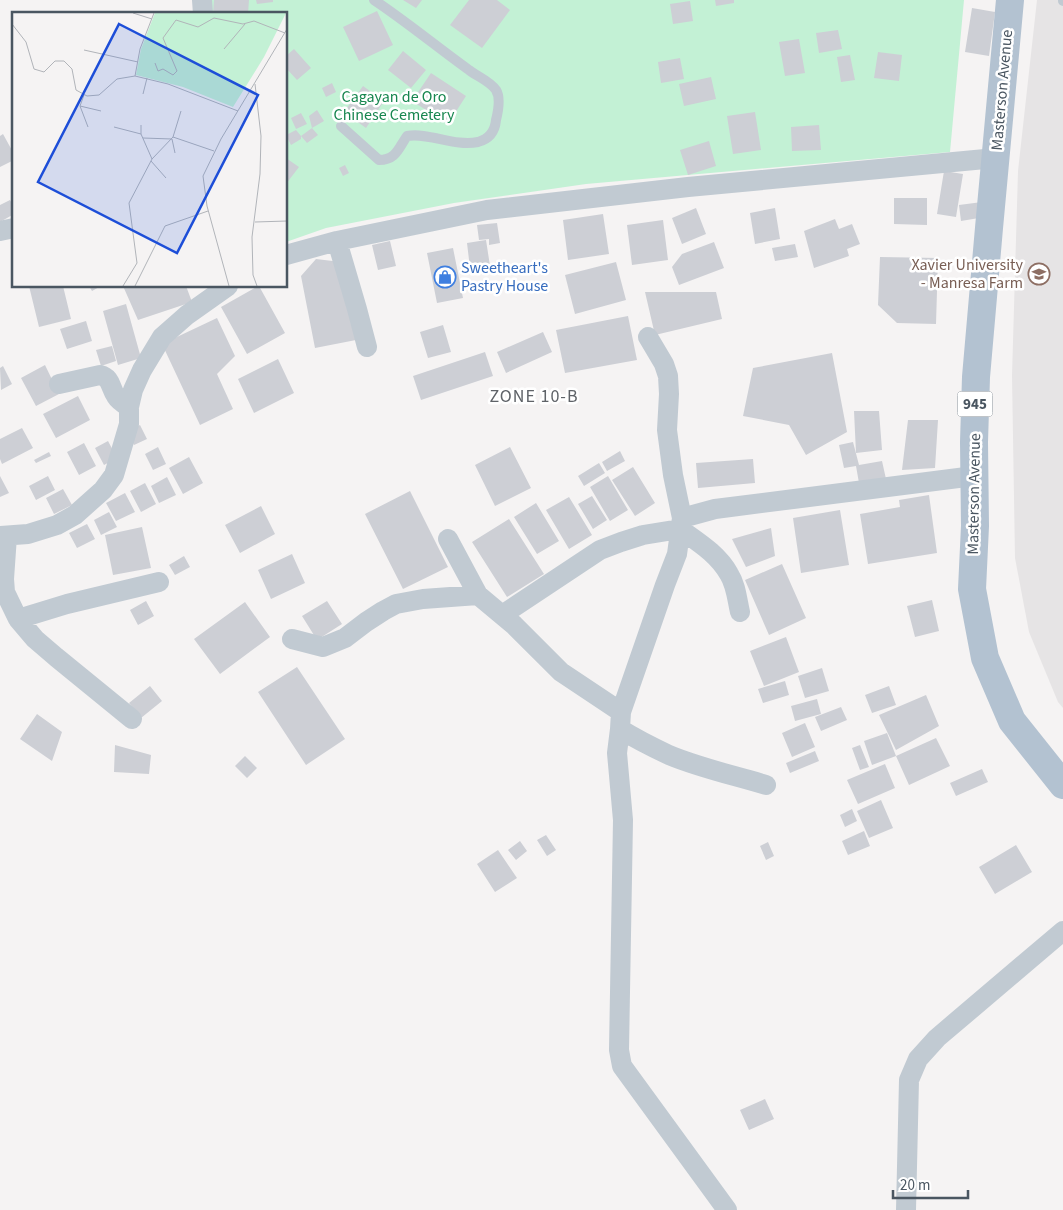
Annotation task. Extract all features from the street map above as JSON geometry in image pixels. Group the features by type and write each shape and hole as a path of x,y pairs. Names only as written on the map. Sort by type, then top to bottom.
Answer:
{"main road":[{"name":"Masterson Avenue","path":"1010,0 976,377 974,442 975,526 972,589 985,658 1012,721 1063,785"}],"street":[{"path":"288,254 337,241 487,210 698,186 996,158"},
{"path":"337,241 367,347"},
{"path":"132,719 35,639 18,619 5,592 4,536 28,534 57,525 75,515 103,490 114,475 129,424 129,407 133,390 142,370 162,338 188,315 225,288"},
{"path":"648,337 664,364 668,376 667,430 681,524 678,554 665,585 620,721 617,752 623,820 619,1050 622,1066 727,1210"},
{"path":"59,384 100,375 106,376 117,397 129,407"},
{"path":"502,615 600,550 681,524 715,509 974,476"},
{"path":"681,524 719,560 730,574 740,612"},
{"path":"448,539 478,595 502,615 561,672 647,745 708,768 766,785"},
{"path":"18,619 67,604 159,582"},
{"path":"292,639 323,647 345,638 366,622 396,604 422,599 478,595"},
{"path":"906,1210 909,1080 918,1059 937,1038 1063,931"}],"lane":[{"path":"341,126 379,160 386,160 397,154 407,136 415,135 448,142 478,142 489,137 496,125 499,102 497,91 489,83 374,0"}],"shaded area":[{"name":"Xavier University - Manresa Farm","path":"1037,0 1063,0 1063,708 1058,702 1029,632 1015,558 1012,376 1018,171"}],"green space":[{"name":"Cagayan de Oro Chinese Cemetery","path":"207,0 964,0 950,152 586,184 454,203 326,228 288,241 288,12 209,12"}],"building":[{"path":"214,0 249,0 248,12 213,12"},
{"path":"256,0 273,0 273,2 257,4"},
{"path":"403,0 422,0 416,8"},
{"path":"469,0 497,0 510,10 482,48 450,25"},
{"path":"715,0 734,0 734,3 716,6"},
{"path":"690,1 693,21 673,24 670,4"},
{"path":"972,8 995,12 989,56 965,52"},
{"path":"377,11 393,45 359,61 343,27"},
{"path":"838,30 842,49 819,53 816,33"},
{"path":"799,39 805,73 785,76 779,42"},
{"path":"294,49 311,68 297,80 288,70 288,54"},
{"path":"403,51 426,70 411,88 388,70"},
{"path":"878,52 902,55 899,81 874,78"},
{"path":"850,55 855,80 841,82 837,57"},
{"path":"680,58 684,79 661,83 658,62"},
{"path":"431,73 466,96 448,124 412,101"},
{"path":"711,77 716,99 684,106 679,84"},
{"path":"332,83 336,92 326,97 322,88"},
{"path":"363,86 384,101 366,128 344,112"},
{"path":"317,110 324,121 312,128 309,116"},
{"path":"755,112 761,150 733,154 727,116"},
{"path":"301,113 307,124 296,129 291,118"},
{"path":"819,125 821,150 792,151 791,127"},
{"path":"312,128 318,135 307,143 301,136"},
{"path":"296,130 301,139 291,145 288,134"},
{"path":"3,134 12,150 12,161 0,167 0,136"},
{"path":"709,141 716,166 688,175 680,150"},
{"path":"288,159 299,167 288,181"},
{"path":"345,165 349,173 343,176 339,168"},
{"path":"944,171 963,174 956,217 937,214"},
{"path":"894,198 927,198 927,225 894,224"},
{"path":"10,200 12,204 12,215 0,222 0,205"},
{"path":"982,202 985,217 961,221 959,205"},
{"path":"696,208 706,234 682,244 672,218"},
{"path":"775,208 780,239 755,244 750,213"},
{"path":"603,214 609,254 568,260 563,220"},
{"path":"835,219 839,229 852,224 860,244 847,249 849,256 814,268 804,231"},
{"path":"663,220 668,260 632,265 627,225"},
{"path":"497,223 500,243 489,245 489,239 479,240 477,225"},
{"path":"486,240 490,266 470,268 467,243"},
{"path":"390,241 396,266 378,270 372,245"},
{"path":"714,242 724,268 679,285 672,267 682,254"},
{"path":"795,244 798,257 775,261 772,248"},
{"path":"453,248 463,298 437,303 427,253"},
{"path":"880,257 938,258 936,324 897,323 878,305"},
{"path":"316,259 341,262 356,340 315,348 301,276"},
{"path":"616,262 626,300 575,314 565,275"},
{"path":"29,288 63,288 71,319 39,327"},
{"path":"124,288 187,288 192,302 138,320"},
{"path":"254,288 260,288 285,333 247,354 221,307"},
{"path":"645,292 716,292 722,319 655,335"},
{"path":"126,304 141,358 118,365 103,311"},
{"path":"628,316 637,360 565,373 556,330"},
{"path":"217,318 235,356 217,374 233,409 200,425 162,344"},
{"path":"86,321 92,341 67,349 60,329"},
{"path":"443,325 451,352 428,358 420,332"},
{"path":"543,332 552,352 506,373 497,352"},
{"path":"112,346 116,361 101,366 96,350"},
{"path":"485,352 493,376 421,400 413,376"},
{"path":"832,353 847,432 806,455 789,425 743,416 753,368"},
{"path":"278,359 294,393 254,413 238,379"},
{"path":"45,365 59,394 36,406 21,378"},
{"path":"3,366 12,384 1,390 0,368"},
{"path":"78,396 90,420 56,438 43,414"},
{"path":"854,411 879,411 882,450 856,453"},
{"path":"908,420 938,420 935,468 902,470"},
{"path":"140,425 147,439 134,445 127,432"},
{"path":"22,428 33,448 2,464 0,459 0,439"},
{"path":"108,441 117,458 104,465 95,448"},
{"path":"853,442 859,465 882,461 886,479 859,483 856,466 844,468 839,445"},
{"path":"84,443 96,466 79,475 67,452"},
{"path":"158,447 166,464 153,470 145,454"},
{"path":"510,447 531,488 495,506 475,465"},
{"path":"620,451 625,461 607,471 602,462"},
{"path":"49,452 51,456 36,463 34,460"},
{"path":"189,457 203,483 183,494 169,468"},
{"path":"753,459 755,483 698,488 696,463"},
{"path":"599,463 605,473 584,486 578,476"},
{"path":"633,467 655,503 635,516 612,480"},
{"path":"0,476 9,493 0,497"},
{"path":"48,476 55,490 36,500 29,486"},
{"path":"608,476 628,510 610,521 590,487"},
{"path":"167,477 176,495 159,503 151,486"},
{"path":"145,483 156,504 141,512 130,491"},
{"path":"63,489 72,505 54,514 46,498"},
{"path":"410,491 448,567 403,589 365,514"},
{"path":"125,493 135,512 116,521 106,503"},
{"path":"929,495 937,553 868,564 860,514 900,507 899,500"},
{"path":"592,496 607,520 593,529 578,504"},
{"path":"569,497 592,535 569,549 546,510"},
{"path":"536,503 559,541 537,554 514,517"},
{"path":"261,506 275,534 240,553 225,525"},
{"path":"840,510 849,565 801,573 793,518"},
{"path":"109,512 117,527 101,535 94,520"},
{"path":"509,519 544,574 507,597 472,542"},
{"path":"87,524 95,539 77,548 69,533"},
{"path":"142,527 151,568 113,575 105,535"},
{"path":"771,528 775,556 746,567 732,539"},
{"path":"292,554 305,583 271,599 258,570"},
{"path":"184,556 190,567 175,575 169,565"},
{"path":"782,564 806,618 769,635 745,580"},
{"path":"932,600 939,631 915,637 907,606"},
{"path":"146,601 154,616 138,625 130,610"},
{"path":"327,601 342,624 317,640 302,616"},
{"path":"245,602 270,637 220,674 194,639"},
{"path":"786,637 799,672 764,686 750,651"},
{"path":"297,667 345,739 306,765 258,692"},
{"path":"822,668 829,691 805,698 798,676"},
{"path":"785,681 789,695 763,703 758,689"},
{"path":"150,686 162,701 141,718 129,703"},
{"path":"889,686 896,705 872,713 865,695"},
{"path":"926,695 939,726 896,750 879,715"},
{"path":"817,699 821,714 795,721 791,706"},
{"path":"841,707 847,720 821,731 815,717"},
{"path":"37,714 62,732 52,761 20,739"},
{"path":"805,723 815,747 792,757 782,733"},
{"path":"887,733 896,756 872,765 864,741"},
{"path":"936,738 950,766 909,785 896,756"},
{"path":"115,745 151,755 149,774 114,772"},
{"path":"860,745 869,767 860,770 852,748"},
{"path":"815,751 819,761 790,773 786,763"},
{"path":"245,756 257,768 247,778 235,766"},
{"path":"885,764 895,788 858,804 847,780"},
{"path":"982,769 988,782 956,796 950,783"},
{"path":"881,800 893,828 869,838 857,811"},
{"path":"852,809 857,821 845,827 840,815"},
{"path":"864,831 870,846 848,855 842,841"},
{"path":"546,835 556,850 547,856 537,840"},
{"path":"520,841 527,851 516,860 508,850"},
{"path":"768,842 774,856 766,860 760,846"},
{"path":"1016,845 1032,872 995,894 979,867"},
{"path":"498,850 517,878 495,892 477,864"},
{"path":"765,1099 774,1119 749,1130 740,1110"}],"place":[{"name":"Xavier University - Manresa Farm","path":"1039,274"},
{"name":"Sweetheart's Pastry House","path":"445,277"}],"district":[{"name":"ZONE 10-B","path":"534,396"}]}
